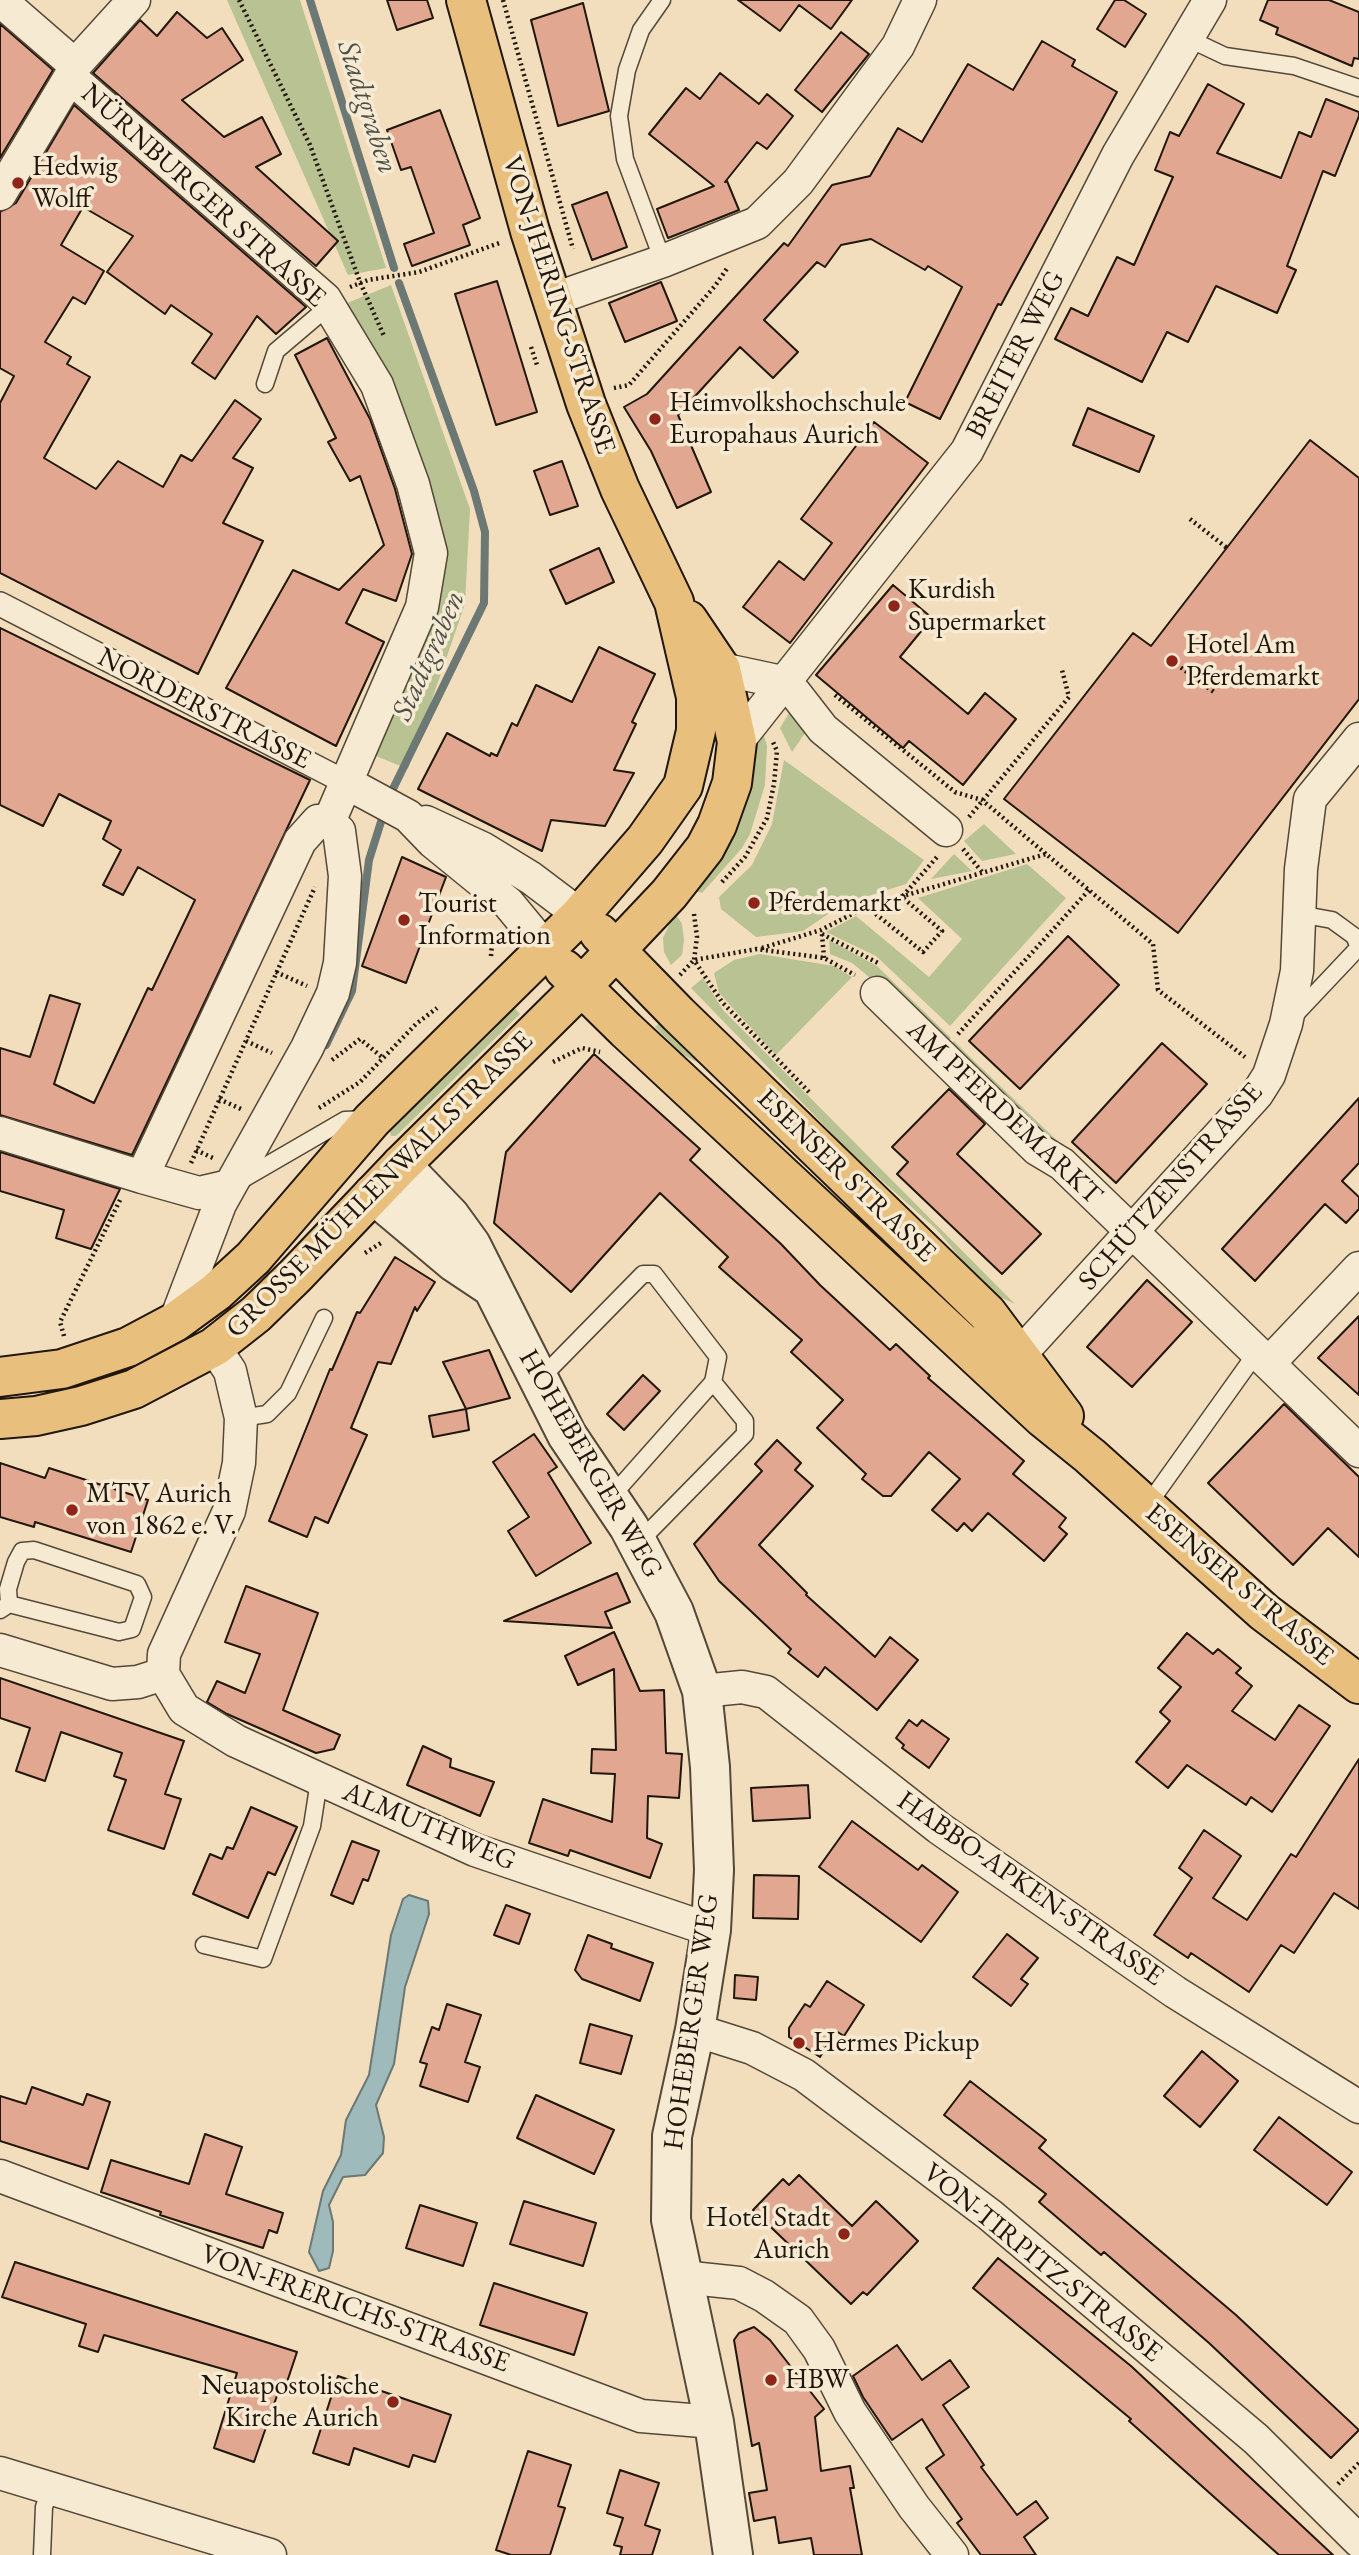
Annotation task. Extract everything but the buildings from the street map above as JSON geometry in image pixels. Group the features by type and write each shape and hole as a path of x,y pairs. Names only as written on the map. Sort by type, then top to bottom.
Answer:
{"main road":[{"name":"VON-JHERING-STRASSE","path":"466,0 568,295 586,404 620,489 674,602 721,669 737,742 726,804 705,848 669,894 617,949"},
{"name":"VON-JHERING-STRASSE","path":"580,915 645,840 683,786 696,731 696,698 674,602"},
{"name":"GROSSE MÜHLENWALLSTRASSE","path":"0,1377 62,1369 128,1347 176,1322 216,1292 253,1258 361,1133 580,915"},
{"name":"ESENSER STRASSE","path":"580,915 617,949 678,1014 987,1313 1010,1365"},
{"name":"ESENSER STRASSE","path":"546,949 581,987 1010,1365 1090,1456 1145,1508 1264,1612 1359,1684"},
{"name":"GROSSE MÜHLENWALLSTRASSE","path":"0,1419 36,1416 81,1406 134,1389 214,1347 285,1286 401,1165 617,949"},
{"name":"HOHEBERGER WEG","path":"361,1133 376,1151 401,1165"},
{"name":"HOHEBERGER WEG","path":"361,1133 357,1171 373,1194"}],"street":[{"name":"NÜRNBURGER STRASSE","path":"0,0 73,71 325,299 377,385 412,484 431,554 422,607 359,789 329,822"},
{"path":"0,194 73,71 134,0"},
{"path":"568,295 757,223 798,183 898,46 920,0"},
{"name":"BREITER WEG","path":"737,742 967,451 1118,155 1210,0"},
{"name":"NORDERSTRASSE","path":"0,604 406,814 436,825 482,848 531,878 580,915"},
{"path":"721,669 782,682 795,692 823,729 953,838"},
{"name":"SCHÜTZENSTRASSE","path":"1010,1365 1257,1094 1269,1075 1286,1024 1297,971 1299,915 1310,799 1359,739"},
{"name":"NORDERSTRASSE","path":"406,814 433,842 508,903 546,949"},
{"path":"142,1177 300,841 318,821 329,822 339,831 343,849 340,962 333,993 307,1048 229,1186 188,1282 176,1322"},
{"name":"AM PFERDEMARKT","path":"877,993 1037,1149 1062,1164 1359,1451"},
{"path":"0,1133 179,1189 199,1193 229,1186"},
{"name":"HOHEBERGER WEG","path":"401,1165 450,1216 471,1245 567,1435 638,1543 674,1612 702,1690 710,1767 713,1870 711,1930 695,2030 672,2136 671,2220 714,2422 733,2555"},
{"name":"HOHEBERGER WEG","path":"373,1194 454,1262 490,1286"},
{"path":"1263,1358 1359,1268"},
{"path":"0,1650 111,1684 165,1680 164,1654 229,1511 239,1463 241,1418 230,1371 214,1347"},
{"name":"ALMUTHWEG","path":"165,1680 184,1709 236,1741 319,1781 475,1850 711,1930"},
{"name":"HABBO-APKEN-STRASSE","path":"702,1690 742,1687 766,1692 939,1828 1175,1993 1359,2107"},
{"name":"VON-TIRPITZ-STRASSE","path":"695,2030 752,2048 804,2075 990,2215 1256,2439 1359,2541"},
{"name":"VON-FRERICHS-STRASSE","path":"0,2176 641,2416 714,2422"},
{"path":"682,2277 739,2283 798,2320 819,2349 850,2412 914,2507 952,2555"},
{"path":"0,2473 271,2555"}],"lane":[{"path":"662,0 641,30 627,70 619,116 625,159 663,261"},
{"path":"1187,38 1225,56 1294,66 1359,88"},
{"path":"265,384 276,351 329,306"},
{"path":"1286,1024 1359,947 1354,936 1332,920 1299,915"},
{"path":"229,1186 296,1151 345,1120 360,1117 361,1133"},
{"path":"539,1380 643,1275 654,1274 718,1357 713,1382 610,1498"},
{"path":"241,1418 267,1414 288,1392 324,1318"},
{"path":"1145,1508 1263,1358"},
{"path":"638,1543 745,1434 745,1421 713,1382"},
{"path":"34,1550 137,1584 143,1597 132,1629 119,1632 5,1607 16,1562 22,1551 34,1550"},
{"path":"204,1945 263,1959 312,1826 319,1781"},
{"path":"42,2555 44,2507 51,2488"}],"path":[{"path":"503,0 568,295"},
{"path":"360,282 419,272 503,242 506,254"},
{"path":"614,388 629,385 715,286 729,265"},
{"path":"529,341 541,379"},
{"path":"1190,519 1227,548"},
{"path":"1172,662 1214,692"},
{"path":"902,897 1069,697 1062,670"},
{"path":"831,691 955,792 982,800 1153,944 1158,990 1269,1075"},
{"path":"953,838 983,873"},
{"path":"694,914 697,937 694,960 757,949 821,930 866,907 1046,854"},
{"path":"179,1189 319,877"},
{"path":"956,1037 1089,890"},
{"path":"866,907 923,952 942,931 902,897"},
{"path":"821,930 824,958"},
{"path":"757,949 824,958 846,967 877,993"},
{"path":"307,1048 334,1062 360,1039 382,1057"},
{"path":"570,1052 582,1048 601,1054"}],"green space":[{"path":"227,0 300,0 386,268 348,275"},
{"path":"391,285 470,509 465,604 408,769 366,752 436,597 340,306"},
{"path":"796,701 799,723 805,733 792,752 780,728"},
{"path":"761,726 767,746 765,785 750,834 742,848 702,893 694,890 751,743"},
{"path":"784,760 924,860 906,884 843,904 803,931 756,937 721,909 719,897 752,865 772,824"},
{"path":"984,824 1016,854 982,861 964,841"},
{"path":"954,854 972,871 931,879"},
{"path":"1027,864 1066,898 950,1026 876,956 826,932 856,916 929,977 962,939 918,898"},
{"path":"675,913 682,924 684,940 682,955 671,965 664,952 663,938"},
{"path":"829,940 877,966 951,1038 948,1042 852,963 830,954"},
{"path":"760,954 834,966 852,977 776,1055 719,993 714,973 734,960"},
{"path":"703,978 723,1010 1015,1304 994,1294 980,1281 936,1229 851,1153 691,988"},
{"path":"509,1002 520,1014 396,1136 391,1136 390,1131 496,1028"},
{"path":"665,1018 702,1060 699,1063 682,1054 655,1027"},
{"path":"954,1041 968,1055 1121,1202 945,1051"}],"water":[{"path":"409,1895 428,1901 429,1914 405,1987 394,2064 376,2105 384,2137 383,2153 365,2175 343,2177 329,2205 333,2222 333,2251 329,2268 319,2271 309,2252 323,2191 341,2155 346,2120 369,2075 391,1935 403,1899"}],"waterway":[{"name":"Stadtgraben","path":"310,0 394,268"},
{"name":"Stadtgraben","path":"389,797 484,603 485,532 474,491 399,283"},
{"name":"Stadtgraben","path":"326,1045 352,991 369,860 385,809"}],"place":[{"name":"Hedwig Wolff","path":"18,183"},
{"name":"Heimvolkshochschule Europahaus Aurich","path":"655,419"},
{"name":"Kurdish Supermarket","path":"894,606"},
{"name":"Hotel Am Pferdemarkt","path":"1172,661"},
{"name":"Pferdemarkt","path":"754,903"},
{"name":"Tourist Information","path":"404,920"},
{"name":"MTV Aurich von 1862 e. V.","path":"72,1510"},
{"name":"Hermes Pickup","path":"799,2043"},
{"name":"Hotel Stadt Aurich","path":"844,2234"},
{"name":"HBW","path":"771,2380"},
{"name":"Neuapostolische Kirche Aurich","path":"393,2402"}]}
